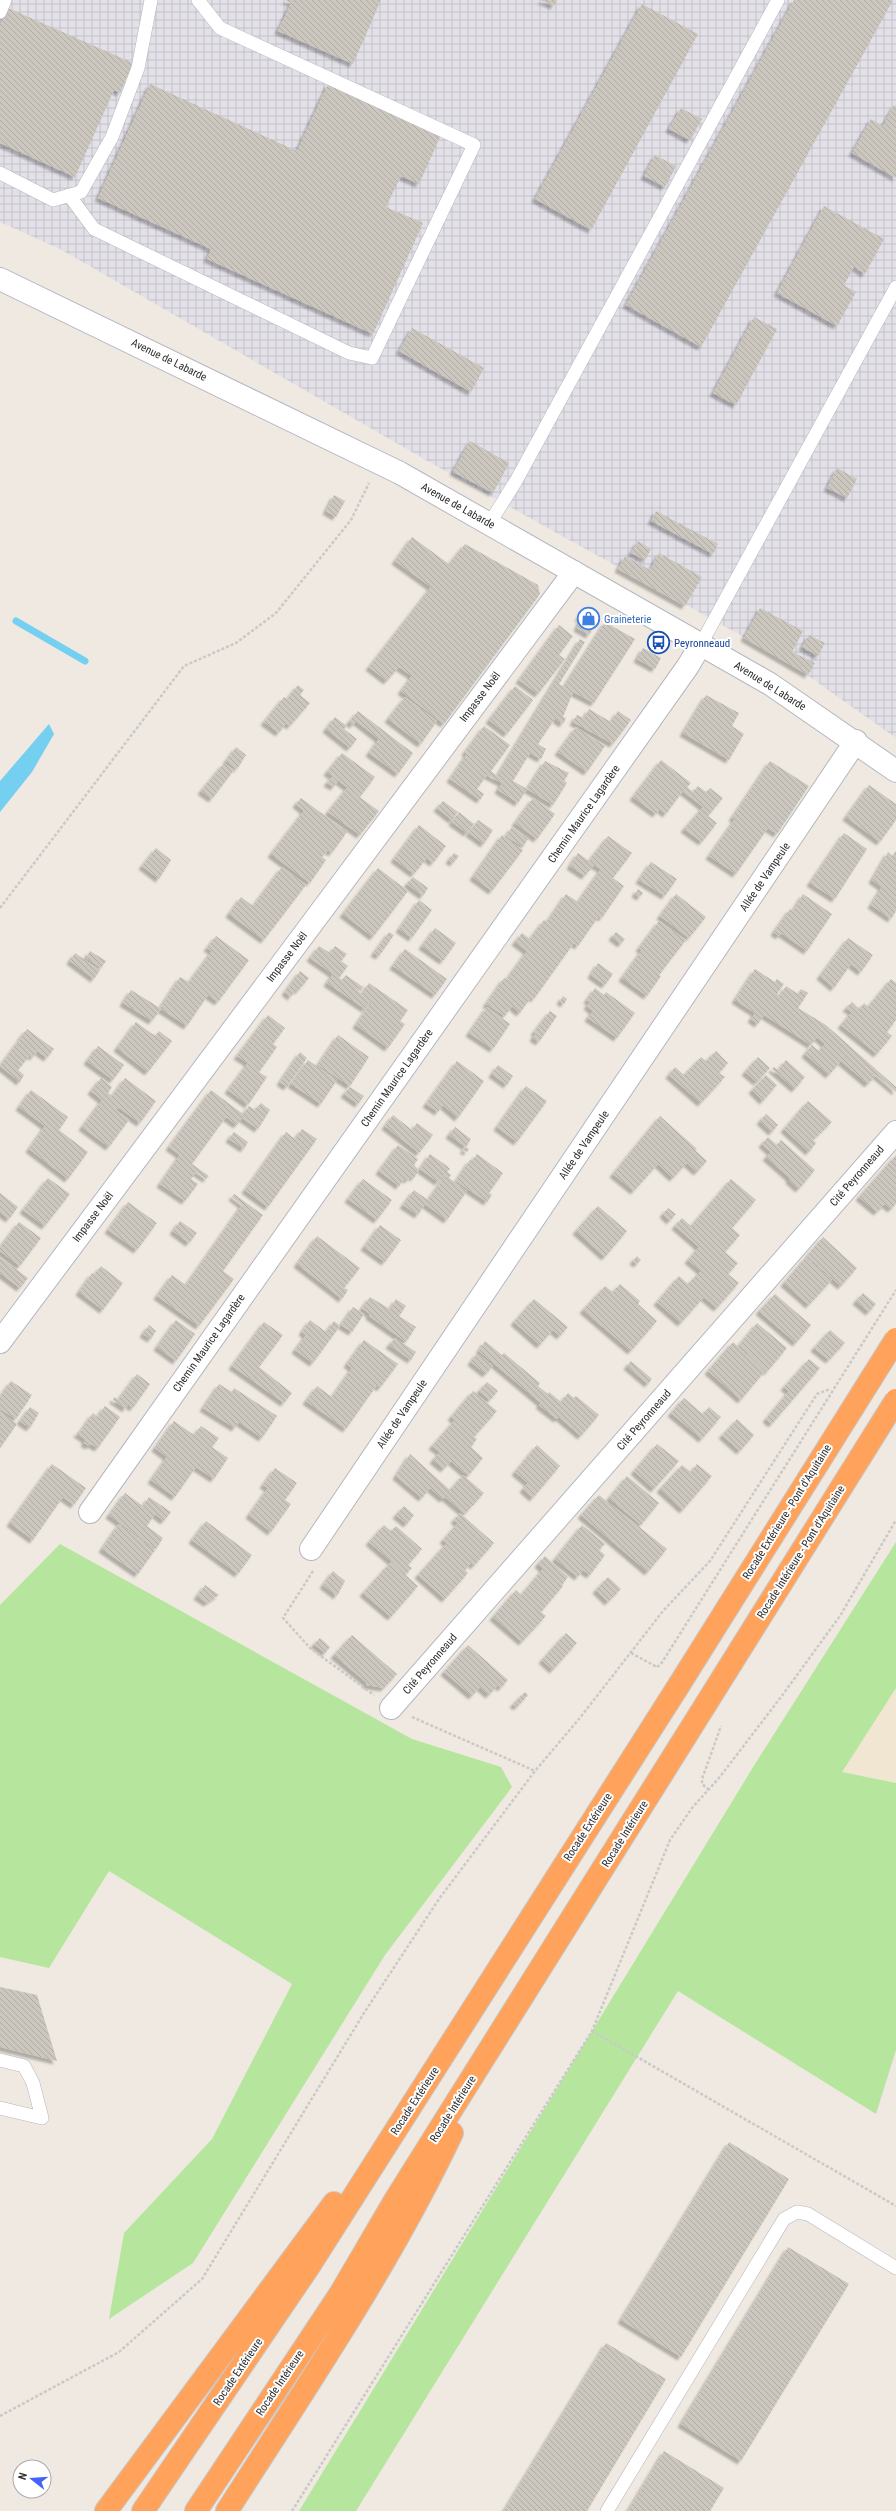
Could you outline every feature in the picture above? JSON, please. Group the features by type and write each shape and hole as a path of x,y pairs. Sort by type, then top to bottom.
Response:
{"highway":[{"name":"Rocade Extérieure - Pont d'Aquitaine","path":"679,1685 896,1339"},
{"name":"Rocade Intérieure - Pont d'Aquitaine","path":"706,1704 896,1400"},
{"name":"Rocade Extérieure","path":"143,2511 308,2268 679,1685"},
{"name":"Rocade Intérieure","path":"196,2511 340,2294 395,2200 493,2047 706,1704"},
{"path":"106,2511 456,2036"},
{"path":"227,2511 356,2309 422,2196 493,2047"}],"street":[{"name":"Avenue de Labarde","path":"0,278 378,463 489,524 770,684 856,741 896,771"},
{"name":"Impasse Noël","path":"0,1342 574,572"},
{"name":"Chemin Maurice Lagardère","path":"90,1512 679,679 701,644"},
{"name":"Allée de Vampeule","path":"311,1549 856,741"},
{"name":"Cité Peyronneaud","path":"391,1708 896,1132"}],"lane":[{"path":"0,12 5,0"},
{"path":"0,173 53,200 81,192 112,137 138,68 150,0"},
{"path":"69,195 94,229 349,353 372,358 474,145 220,28 198,0"},
{"path":"489,524 516,481 778,0"},
{"path":"701,644 896,287"},
{"path":"0,2060 24,2066 33,2083 42,2118 0,2108"},
{"path":"607,2511 784,2220 797,2212 808,2214 896,2268"}],"path":[{"path":"0,908 184,666 236,643 276,613 351,520 378,463"},
{"path":"631,1653 657,1667 662,1664 896,1290"},
{"path":"0,2416 119,2352 202,2279 364,2013 439,1899 535,1770 631,1653 663,1611 710,1561 817,1394 830,1389"},
{"path":"292,2511 592,2031 670,1840 782,1697 840,1616 896,1520"},
{"path":"311,1549 314,1570 283,1618 310,1648 391,1708 535,1770"},
{"path":"709,1790 702,1784 702,1779 721,1724"},
{"path":"592,2031 896,2206"}],"shaded area":[{"path":"0,0 896,0 896,738 787,661 431,463 60,249 0,222"},
{"path":"896,1688 896,1783 841,1772"}],"green space":[{"path":"896,1542 896,1688 842,1772 896,1783 896,2050 876,2114 678,1991 356,2511 299,2511 755,1764"},
{"path":"60,1544 412,1739 501,1767 512,1787 385,1955 193,2263 109,2319 124,2233 212,2139 292,1984 109,1871 49,1968 0,1957 0,1605"}],"water":[{"path":"49,724 54,734 32,772 0,812 0,781"}],"building":[{"path":"285,0 381,0 353,64 278,31 291,3"},
{"path":"540,0 557,0 554,6"},
{"path":"794,0 893,0 701,347 626,305"},
{"path":"642,4 698,34 591,230 535,199"},
{"path":"8,8 133,63 120,93 114,90 75,177 0,143 0,25"},
{"path":"150,84 297,151 328,84 441,135 419,184 401,176 386,207 423,223 373,334 207,259 211,249 98,198"},
{"path":"894,105 896,106 896,178 852,153 871,119 883,126"},
{"path":"681,108 702,119 690,140 669,129"},
{"path":"655,155 676,166 665,187 644,176"},
{"path":"824,206 884,239 865,274 854,267 844,285 856,292 837,326 777,293"},
{"path":"754,317 777,329 736,405 713,393"},
{"path":"412,328 484,368 471,392 399,351"},
{"path":"470,441 509,463 493,493 453,472"},
{"path":"837,468 857,479 847,498 827,488"},
{"path":"334,495 345,501 336,517 326,511"},
{"path":"656,511 718,544 713,554 651,521"},
{"path":"412,537 449,564 465,544 538,585 540,594 444,724 401,691 412,676 399,667 387,681 369,667 431,587 395,561"},
{"path":"638,541 651,549 645,560 631,553"},
{"path":"659,553 702,577 685,606 618,569 625,556 650,570"},
{"path":"760,608 803,631 792,652 815,663 808,675 744,638"},
{"path":"582,612 599,619 589,635 577,628 581,619 578,618"},
{"path":"605,622 635,639 594,703 573,692 563,717 566,718 563,724 557,720 556,717 538,744 546,749 541,759 530,753 513,781 527,789 518,803 498,790 502,783 487,775 477,789 484,794 480,800 450,779 467,754 465,752 484,726 510,745 491,771 497,776 580,639 585,642 559,684 564,687"},
{"path":"559,625 573,636 559,655 565,659 538,694 519,680"},
{"path":"809,635 825,643 818,656 802,647"},
{"path":"643,648 661,658 655,669 637,659"},
{"path":"298,685 304,690 300,695 310,703 290,726 286,723 279,733 264,722 284,697 287,699"},
{"path":"515,686 533,700 507,734 489,720"},
{"path":"706,695 739,713 732,726 744,734 729,760 683,733"},
{"path":"405,697 437,721 421,744 388,719"},
{"path":"589,709 611,722 618,711 631,720 613,744 573,722 577,715 584,718"},
{"path":"358,711 413,753 398,774 369,753 379,739 356,721 353,725 349,722"},
{"path":"335,717 347,726 344,729 357,739 350,748 326,729"},
{"path":"576,727 605,746 587,772 558,752"},
{"path":"236,747 246,755 237,769 226,761"},
{"path":"342,753 375,777 360,797 327,772"},
{"path":"661,760 691,783 687,787 693,792 698,786 706,792 710,788 723,798 708,816 717,823 702,842 684,829 703,807 683,791 666,814 660,809 656,814 633,797"},
{"path":"545,761 569,773 564,781 567,783 553,805 527,789"},
{"path":"770,761 809,786 777,834 768,828 736,874 709,856 735,819 732,818"},
{"path":"224,763 234,770 212,799 201,791"},
{"path":"332,777 338,781 334,787 327,783"},
{"path":"869,785 896,804 896,820 880,842 846,817"},
{"path":"347,788 379,811 360,835 328,812"},
{"path":"301,798 347,832 332,853 328,850 322,857 326,860 310,883 271,854 304,811 296,804"},
{"path":"533,798 555,814 537,839 515,823"},
{"path":"443,801 458,812 452,820 437,808"},
{"path":"459,812 474,824 467,833 452,822"},
{"path":"478,820 493,830 484,844 469,833"},
{"path":"419,825 446,846 433,863 427,858 414,874 394,859"},
{"path":"512,827 528,839 523,847 506,836"},
{"path":"844,833 867,849 835,899 810,883"},
{"path":"502,835 523,850 492,891 473,877"},
{"path":"608,836 632,853 613,878 624,886 602,918 599,916 578,946 574,943 534,999 531,997 520,1013 512,1006 505,1016 486,1004 504,978 527,994 507,979 527,951 515,942 522,933 530,939 544,920 547,922 566,894 578,902 601,869 594,865 585,876 570,866 578,853 589,861"},
{"path":"156,848 171,860 159,879 142,866"},
{"path":"896,851 896,911 891,919 871,905 882,887 872,880 888,852 892,856"},
{"path":"454,853 459,856 453,863 449,860"},
{"path":"651,862 677,879 665,896 639,880"},
{"path":"282,867 306,885 264,940 229,914 241,897 253,906"},
{"path":"378,868 408,891 373,937 343,914"},
{"path":"413,877 428,888 423,896 407,884"},
{"path":"638,889 643,893 640,897 635,894"},
{"path":"676,894 706,917 689,938 660,916"},
{"path":"803,894 832,914 807,951 781,933 779,936 774,932 790,909 793,911"},
{"path":"419,900 432,910 412,938 399,929"},
{"path":"659,921 686,940 659,975 661,976 647,996 622,978 642,950 639,948"},
{"path":"435,928 456,943 443,961 422,946"},
{"path":"389,932 394,935 379,956 374,953"},
{"path":"616,932 625,939 621,944 612,937"},
{"path":"216,936 249,960 218,1002 208,995 187,1026 161,1009 152,1021 123,1003 131,990 160,1008 180,977 189,982 212,951 207,948"},
{"path":"848,938 873,955 861,972 851,964 834,988 820,976"},
{"path":"319,946 330,953 335,946 347,954 341,961 348,966 339,978 342,980 346,975 363,987 361,991 357,988 356,990 362,994 369,983 408,1010 400,1021 405,1024 388,1048 356,1025 372,1001 371,1000 365,1009 327,983 333,974 310,958"},
{"path":"405,949 447,979 435,995 393,966"},
{"path":"90,951 106,961 101,968 86,958"},
{"path":"75,953 100,970 94,979 70,961"},
{"path":"598,963 613,974 605,985 591,975"},
{"path":"755,969 775,982 777,979 784,984 777,994 780,996 786,986 798,994 801,989 808,993 798,1008 826,1025 896,1087 896,1092 876,1075 868,1084 841,1061 829,1075 805,1054 812,1045 819,1051 825,1044 817,1037 811,1045 764,1015 758,1024 751,1019 755,1013 735,1000"},
{"path":"300,971 309,978 298,991 296,989 291,997 285,992"},
{"path":"891,979 896,983 896,1020 887,1032 892,1036 877,1054 841,1025 852,1012 846,1008 852,1002 859,1009 864,1003 868,1007"},
{"path":"595,988 604,995 606,992 635,1013 617,1038 588,1018 593,1011 587,1006 590,1002 587,1000"},
{"path":"563,996 567,999 564,1004 560,1001"},
{"path":"487,1007 510,1024 493,1049 469,1033"},
{"path":"550,1011 557,1016 539,1042 533,1038 536,1033 534,1032"},
{"path":"268,1015 285,1028 273,1044 277,1047 259,1072 267,1077 248,1105 228,1090 248,1063 237,1056"},
{"path":"136,1022 155,1036 159,1031 172,1041 148,1072 117,1048"},
{"path":"27,1029 54,1049 47,1058 20,1038"},
{"path":"338,1035 369,1057 350,1086 318,1065"},
{"path":"20,1039 37,1052 33,1057 30,1055 18,1070 24,1075 20,1082 0,1066"},
{"path":"98,1046 124,1065 113,1080 87,1061"},
{"path":"716,1051 728,1063 719,1073 725,1077 701,1103 669,1075 675,1067 684,1075 701,1057 706,1061"},
{"path":"300,1052 307,1058 287,1087 280,1082"},
{"path":"758,1057 770,1068 757,1082 745,1072"},
{"path":"308,1060 337,1080 321,1104 291,1084"},
{"path":"786,1060 805,1077 795,1089 772,1069 774,1067 778,1070"},
{"path":"457,1061 484,1081 458,1118 443,1105 438,1112 426,1104"},
{"path":"498,1065 513,1076 507,1085 492,1074"},
{"path":"766,1075 777,1085 763,1101 752,1090"},
{"path":"101,1078 112,1087 108,1093 112,1096 125,1078 156,1101 140,1123 118,1107 116,1110 129,1120 109,1147 82,1127 102,1100 91,1091"},
{"path":"526,1086 547,1101 517,1142 497,1127"},
{"path":"350,1087 364,1096 358,1104 344,1094"},
{"path":"31,1090 68,1117 59,1130 88,1152 68,1179 29,1149 45,1126 19,1107"},
{"path":"211,1090 243,1114 249,1106 255,1110 261,1103 270,1110 258,1129 242,1118 237,1125 226,1117 192,1164 209,1176 206,1179 196,1172 191,1179 198,1184 185,1201 160,1184 180,1155 169,1147"},
{"path":"808,1101 832,1122 813,1140 816,1143 809,1152 784,1129"},
{"path":"766,1114 778,1125 772,1132 760,1121"},
{"path":"393,1115 412,1130 417,1123 433,1135 419,1153 385,1126"},
{"path":"660,1116 697,1149 695,1150 707,1161 697,1172 687,1163 673,1178 658,1164 634,1191 613,1174"},
{"path":"455,1127 471,1139 466,1147 449,1135"},
{"path":"302,1129 317,1139 268,1207 245,1190 286,1132 295,1139"},
{"path":"234,1132 248,1142 244,1149 229,1139"},
{"path":"768,1137 777,1145 781,1140 815,1170 799,1189 789,1180 790,1178 766,1157 771,1152 762,1144"},
{"path":"398,1145 418,1159 414,1165 419,1170 414,1178 411,1176 408,1180 405,1178 399,1186 379,1171"},
{"path":"466,1147 469,1149 467,1152 463,1150"},
{"path":"430,1154 450,1169 447,1172 451,1175 449,1178 467,1191 447,1220 425,1204 418,1215 403,1205 414,1190 428,1200 445,1176 444,1175 438,1182 420,1169"},
{"path":"477,1154 503,1173 489,1193 492,1195 487,1202 456,1181 470,1160 472,1161"},
{"path":"896,1155 896,1204 891,1209 885,1204 877,1212 859,1197"},
{"path":"48,1178 70,1194 45,1226 23,1210"},
{"path":"363,1179 392,1200 377,1220 348,1199"},
{"path":"731,1179 756,1200 732,1228 740,1235 725,1252 738,1263 728,1274 739,1283 717,1308 704,1297 681,1323 657,1302 679,1276 688,1284 701,1271 688,1260 699,1247 675,1226 682,1218 691,1226"},
{"path":"0,1193 18,1207 9,1219 0,1212"},
{"path":"234,1194 263,1215 223,1271 234,1279 199,1326 157,1296 172,1275 186,1285 242,1205 232,1197"},
{"path":"128,1202 157,1223 137,1250 108,1230"},
{"path":"598,1206 627,1231 605,1257 576,1231"},
{"path":"668,1208 676,1214 670,1221 663,1214"},
{"path":"180,1221 197,1233 189,1243 173,1231"},
{"path":"19,1222 41,1238 20,1266 0,1251 0,1247"},
{"path":"380,1225 401,1240 385,1262 364,1247"},
{"path":"317,1236 360,1268 344,1288 348,1290 342,1299 297,1264"},
{"path":"823,1237 857,1268 841,1286 807,1256"},
{"path":"637,1256 641,1260 637,1264 633,1261"},
{"path":"0,1257 28,1278 20,1288 0,1273"},
{"path":"806,1257 832,1280 809,1305 784,1283"},
{"path":"101,1266 123,1283 103,1310 79,1292 92,1273 94,1275"},
{"path":"620,1284 640,1301 638,1304 657,1321 631,1351 583,1310 605,1286 613,1292"},
{"path":"863,1293 876,1304 869,1312 856,1301"},
{"path":"775,1294 811,1325 796,1343 759,1311"},
{"path":"370,1297 390,1309 396,1299 406,1306 399,1316 416,1327 406,1342 369,1316 370,1314 362,1308"},
{"path":"534,1299 568,1327 560,1336 553,1330 540,1345 514,1322"},
{"path":"353,1307 364,1314 352,1332 341,1325"},
{"path":"176,1320 195,1334 176,1361 157,1347"},
{"path":"310,1320 326,1332 334,1321 340,1326 313,1363 295,1350 306,1335 302,1332"},
{"path":"264,1322 283,1335 259,1367 292,1393 284,1403 232,1366"},
{"path":"757,1323 787,1348 767,1372 739,1345"},
{"path":"149,1325 156,1331 151,1339 143,1334"},
{"path":"830,1330 845,1343 829,1360 814,1348"},
{"path":"395,1338 416,1352 411,1360 389,1345"},
{"path":"364,1340 398,1364 380,1388 377,1385 346,1429 306,1401 317,1386 332,1397 352,1368 347,1364"},
{"path":"485,1341 502,1355 504,1353 540,1383 538,1386 548,1394 549,1392 561,1402 568,1393 574,1398 576,1396 599,1415 581,1436 559,1417 557,1419 539,1405 541,1403 479,1351"},
{"path":"733,1342 765,1371 741,1400 708,1371"},
{"path":"477,1353 493,1366 486,1374 471,1362"},
{"path":"809,1359 820,1368 772,1424 766,1419 789,1391 784,1387"},
{"path":"631,1361 652,1379 648,1384 627,1366"},
{"path":"137,1374 150,1384 133,1408 128,1404 126,1409 113,1400 114,1397 118,1400"},
{"path":"11,1381 32,1395 16,1419 0,1409 0,1397"},
{"path":"487,1382 498,1391 490,1400 479,1391"},
{"path":"219,1384 232,1392 234,1388 277,1416 262,1438 239,1422 235,1428 203,1408"},
{"path":"473,1391 497,1411 474,1437 477,1439 471,1447 483,1458 468,1476 451,1461 444,1469 433,1460 440,1452 432,1446 455,1420 451,1417"},
{"path":"684,1398 703,1414 709,1407 721,1417 702,1439 671,1413"},
{"path":"105,1406 120,1417 98,1448 91,1444 89,1446 84,1443 86,1440 76,1433 80,1432 93,1413 97,1417"},
{"path":"30,1407 39,1413 30,1428 20,1421"},
{"path":"0,1411 17,1424 0,1448"},
{"path":"737,1419 754,1435 740,1451 722,1435"},
{"path":"174,1421 194,1435 201,1426 219,1438 212,1447 228,1458 214,1479 196,1467 175,1497 151,1480 167,1457 155,1448"},
{"path":"657,1444 679,1461 654,1489 634,1471"},
{"path":"537,1445 560,1466 533,1498 523,1489 528,1483 515,1472"},
{"path":"410,1454 450,1490 463,1475 484,1493 465,1514 445,1497 443,1499 430,1488 422,1498 396,1476"},
{"path":"52,1464 86,1488 74,1505 63,1497 33,1540 10,1523"},
{"path":"697,1464 712,1476 683,1510 660,1489 682,1465 691,1472"},
{"path":"275,1468 297,1483 285,1500 291,1504 271,1532 249,1515 268,1488 263,1485"},
{"path":"627,1476 659,1503 641,1525 609,1498"},
{"path":"125,1493 143,1506 149,1497 171,1512 164,1521 155,1514 147,1526 163,1538 156,1549 109,1515"},
{"path":"599,1495 667,1549 648,1572 581,1515"},
{"path":"404,1506 414,1515 407,1524 396,1515"},
{"path":"460,1513 494,1543 474,1566 471,1563 465,1570 468,1573 445,1599 418,1575 447,1543 443,1540 458,1523 454,1520"},
{"path":"206,1521 252,1555 238,1574 192,1540"},
{"path":"119,1524 155,1550 138,1574 102,1549"},
{"path":"384,1525 391,1531 396,1526 422,1549 408,1565 412,1568 406,1574 369,1542"},
{"path":"582,1525 605,1544 599,1550 605,1555 590,1575 583,1570 578,1577 555,1559"},
{"path":"545,1556 568,1577 562,1585 563,1586 541,1612 546,1616 522,1642 493,1617 516,1590 521,1595 543,1569 538,1564"},
{"path":"391,1562 418,1586 391,1617 363,1593"},
{"path":"333,1571 345,1581 337,1596 323,1585"},
{"path":"608,1577 621,1589 608,1602 596,1590"},
{"path":"205,1585 219,1595 207,1603 197,1596"},
{"path":"566,1633 577,1643 553,1670 542,1660"},
{"path":"352,1635 397,1674 384,1688 366,1685 367,1683 334,1655"},
{"path":"320,1638 330,1647 325,1653 314,1644"},
{"path":"468,1645 508,1680 501,1688 498,1685 489,1695 480,1687 472,1696 444,1672"},
{"path":"525,1692 528,1695 517,1707 513,1704"},
{"path":"0,1987 37,1995 57,2061 0,2047"},
{"path":"729,2142 789,2179 681,2357 621,2320"},
{"path":"788,2247 849,2284 741,2461 681,2424"},
{"path":"606,2343 666,2379 587,2511 504,2511"},
{"path":"664,2451 724,2488 710,2511 628,2511"}],"waterway":[{"path":"16,621 85,661"}],"place":[{"name":"Graineterie","path":"589,619"},
{"name":"Peyronneaud","path":"659,643"}]}
